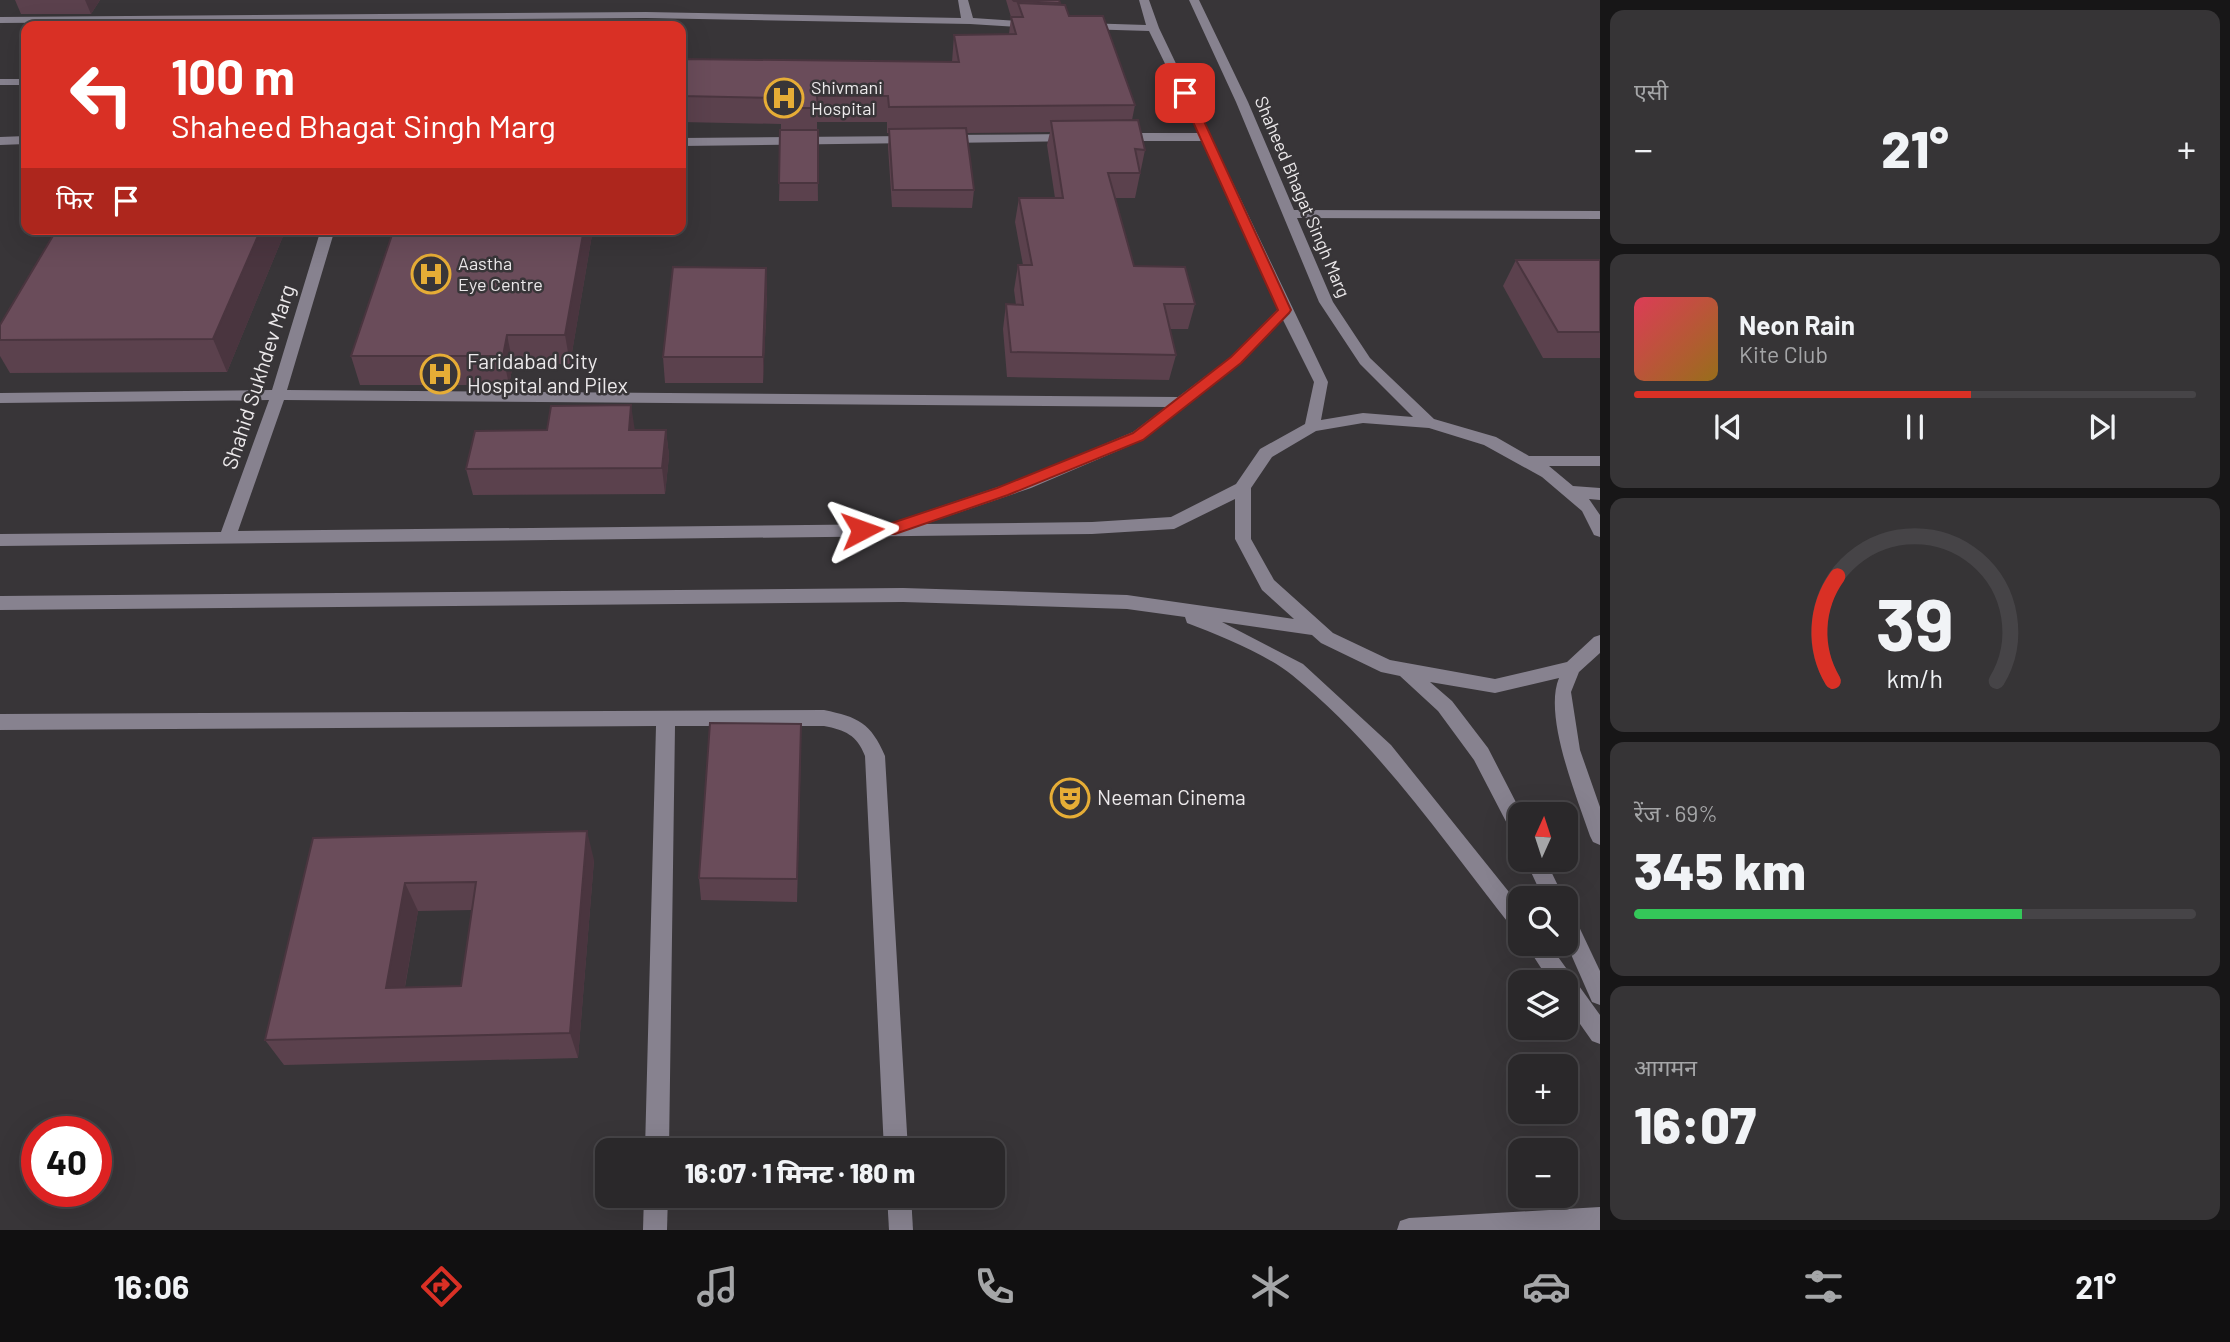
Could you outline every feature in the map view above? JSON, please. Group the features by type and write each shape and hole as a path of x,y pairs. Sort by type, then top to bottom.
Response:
{"street":[{"path":"963,0 966,17 970,21"},
{"path":"1144,0 1153,28 1207,136 1285,310 1321,382 1312,427"},
{"name":"Shaheed Bhagat Singh Marg","path":"1194,0 1242,102 1326,302 1365,361 1429,423"},
{"path":"0,20 673,15 1047,25"},
{"path":"1074,26 1153,28"},
{"path":"0,82 21,82"},
{"path":"1110,138 1207,136"},
{"path":"686,142 1082,138"},
{"path":"0,141 21,140"},
{"path":"1289,214 1600,215"},
{"name":"Shahid Sukhdev Marg","path":"227,538 278,395 326,235"},
{"path":"889,530 1025,484 1138,436 1236,360 1285,310"},
{"path":"0,398 278,395 1182,402"},
{"path":"1572,668 1495,686 1387,667 1327,638 1268,585 1243,539 1244,488 1247,478 1266,453 1312,427 1363,418 1429,423 1490,441 1548,473 1588,507 1600,531"},
{"path":"1526,460 1600,461"},
{"path":"0,540 1092,528 1174,523 1244,488"},
{"path":"1569,491 1600,495"},
{"path":"0,603 903,596 1127,602 1318,629"},
{"path":"1164,607 1231,633 1297,670 1384,751 1508,907"},
{"path":"1600,642 1572,668 1562,692 1570,750 1600,836"},
{"path":"1405,670 1445,706 1481,754 1508,806"},
{"path":"0,722 824,718 852,724 868,736 875,756 895,1138"},
{"path":"657,1138 666,719"},
{"path":"1578,947 1600,995"},
{"path":"1578,1003 1600,1033"},
{"path":"655,1230 656,1208"},
{"path":"900,1208 901,1230"},
{"path":"1409,1230 1600,1219"}],"building":[{"path":"1059,0 1060,3 1014,1"},
{"path":"1018,3 1065,5 1069,16 1103,16 1135,105 889,107 888,96 817,96 818,108 781,108 781,98 686,96 686,59 959,62 954,35 1016,34 1011,17 1023,17"},
{"path":"57,20 159,20 158,21"},
{"path":"1138,120 1145,150 1135,149 1140,173 1108,173 1134,266 1185,267 1195,304 1164,304 1176,355 1011,352 1006,304 1023,305 1018,265 1032,265 1019,198 1063,198 1051,121"},
{"path":"966,128 974,190 893,190 889,129"},
{"path":"780,130 818,130 818,183 779,183"},
{"path":"53,235 258,235 213,339 0,340 0,325"},
{"path":"392,235 583,235 565,335 507,335 503,356 351,356"},
{"path":"1516,260 1600,260 1600,332 1558,332"},
{"path":"673,267 766,268 763,357 663,357"},
{"path":"631,405 629,430 666,430 662,468 466,469 475,431 547,430 551,406"},
{"path":"710,723 801,724 797,879 699,878"},
{"path":"587,831 570,1033 265,1040 313,838","holes":["476,882 461,986 386,988 405,883"]}],"place":[{"name":"Shivmani Hospital","path":"784,98"},
{"name":"Aastha Eye Centre","path":"431,274"},
{"name":"Faridabad City Hospital and Pilex","path":"440,374"},
{"name":"Neeman Cinema","path":"1070,798"}],"route":[{"path":"862,530 889,530 1002,492 1138,436 1236,360 1285,310 1185,93"}]}
